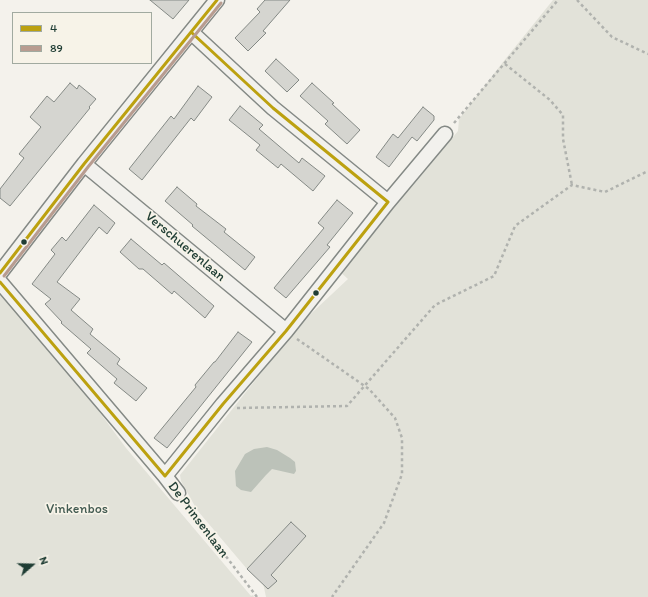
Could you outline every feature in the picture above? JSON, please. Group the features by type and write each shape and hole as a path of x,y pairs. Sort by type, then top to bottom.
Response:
{"street":[{"path":"0,273 84,164 217,0"},
{"path":"191,32 273,108 388,202"},
{"path":"165,476 220,408 286,331 388,202 445,134"},
{"name":"Verschuerenlaan","path":"84,164 286,331"},
{"name":"De Prinsenlaan","path":"0,282 178,493"}],"path":[{"path":"445,134 558,0"},
{"path":"577,0 612,37 648,54"},
{"path":"505,64 550,100 563,115 563,139 572,185"},
{"path":"220,408 347,406 435,305 494,276 515,226 572,185 605,192 648,171"},
{"path":"286,331 369,389 395,418 402,438 402,474 384,523 332,597"},
{"name":"De Prinsenlaan","path":"178,493 257,597"}],"green space":[{"path":"553,0 648,0 648,597 266,597 263,583 247,569 197,510 181,481 180,475 300,324 348,279 338,270 416,182 458,131 459,119"},
{"name":"Vinkenbos","path":"2,280 126,448 251,596 253,595 254,597 0,597 0,283"}],"shaded area":[{"path":"267,447 277,450 295,462 296,471 294,474 272,469 251,492 241,490 236,486 235,471 245,454 254,449"}],"building":[{"path":"150,0 189,0 173,19"},
{"path":"265,0 290,0 263,31 266,33 248,51 235,38 260,12 257,9"},
{"path":"276,59 299,80 287,92 265,71"},
{"path":"70,83 77,89 79,85 96,99 10,206 0,198 0,189 24,158 19,154 41,127 30,117 47,96 54,102"},
{"path":"312,83 360,130 347,144 325,124 328,121 300,96"},
{"path":"198,86 212,97 194,121 191,118 142,180 129,169 171,116 174,119"},
{"path":"240,106 263,125 259,129 299,163 302,158 325,176 313,191 281,164 278,168 256,150 260,145 229,120"},
{"path":"423,107 434,116 434,120 417,141 412,137 389,167 376,157 393,134 398,138"},
{"path":"177,187 197,204 196,206 226,229 224,232 255,257 245,270 192,226 193,225 165,201"},
{"path":"337,200 353,213 327,245 330,247 286,298 274,288 324,228 318,223"},
{"path":"94,205 115,223 107,234 99,227 57,282 80,299 71,310 93,329 90,334 120,359 117,364 147,388 136,401 114,383 117,379 87,353 91,349 61,323 62,322 45,304 51,299 32,284 55,254 51,250 62,237 66,241"},
{"path":"131,239 162,265 164,263 214,306 205,318 174,291 172,294 143,269 139,269 120,252"},
{"path":"238,332 252,342 167,448 154,438 196,387 195,385"},
{"path":"291,522 306,536 271,575 277,581 268,589 247,569"}],"transit line":[{"name":"4","path":"0,273 84,164 217,0"},
{"name":"89","path":"4,276 88,167 221,3"},
{"name":"4","path":"0,282 165,476 223,404 286,331 388,202 273,108 191,32"}]}
